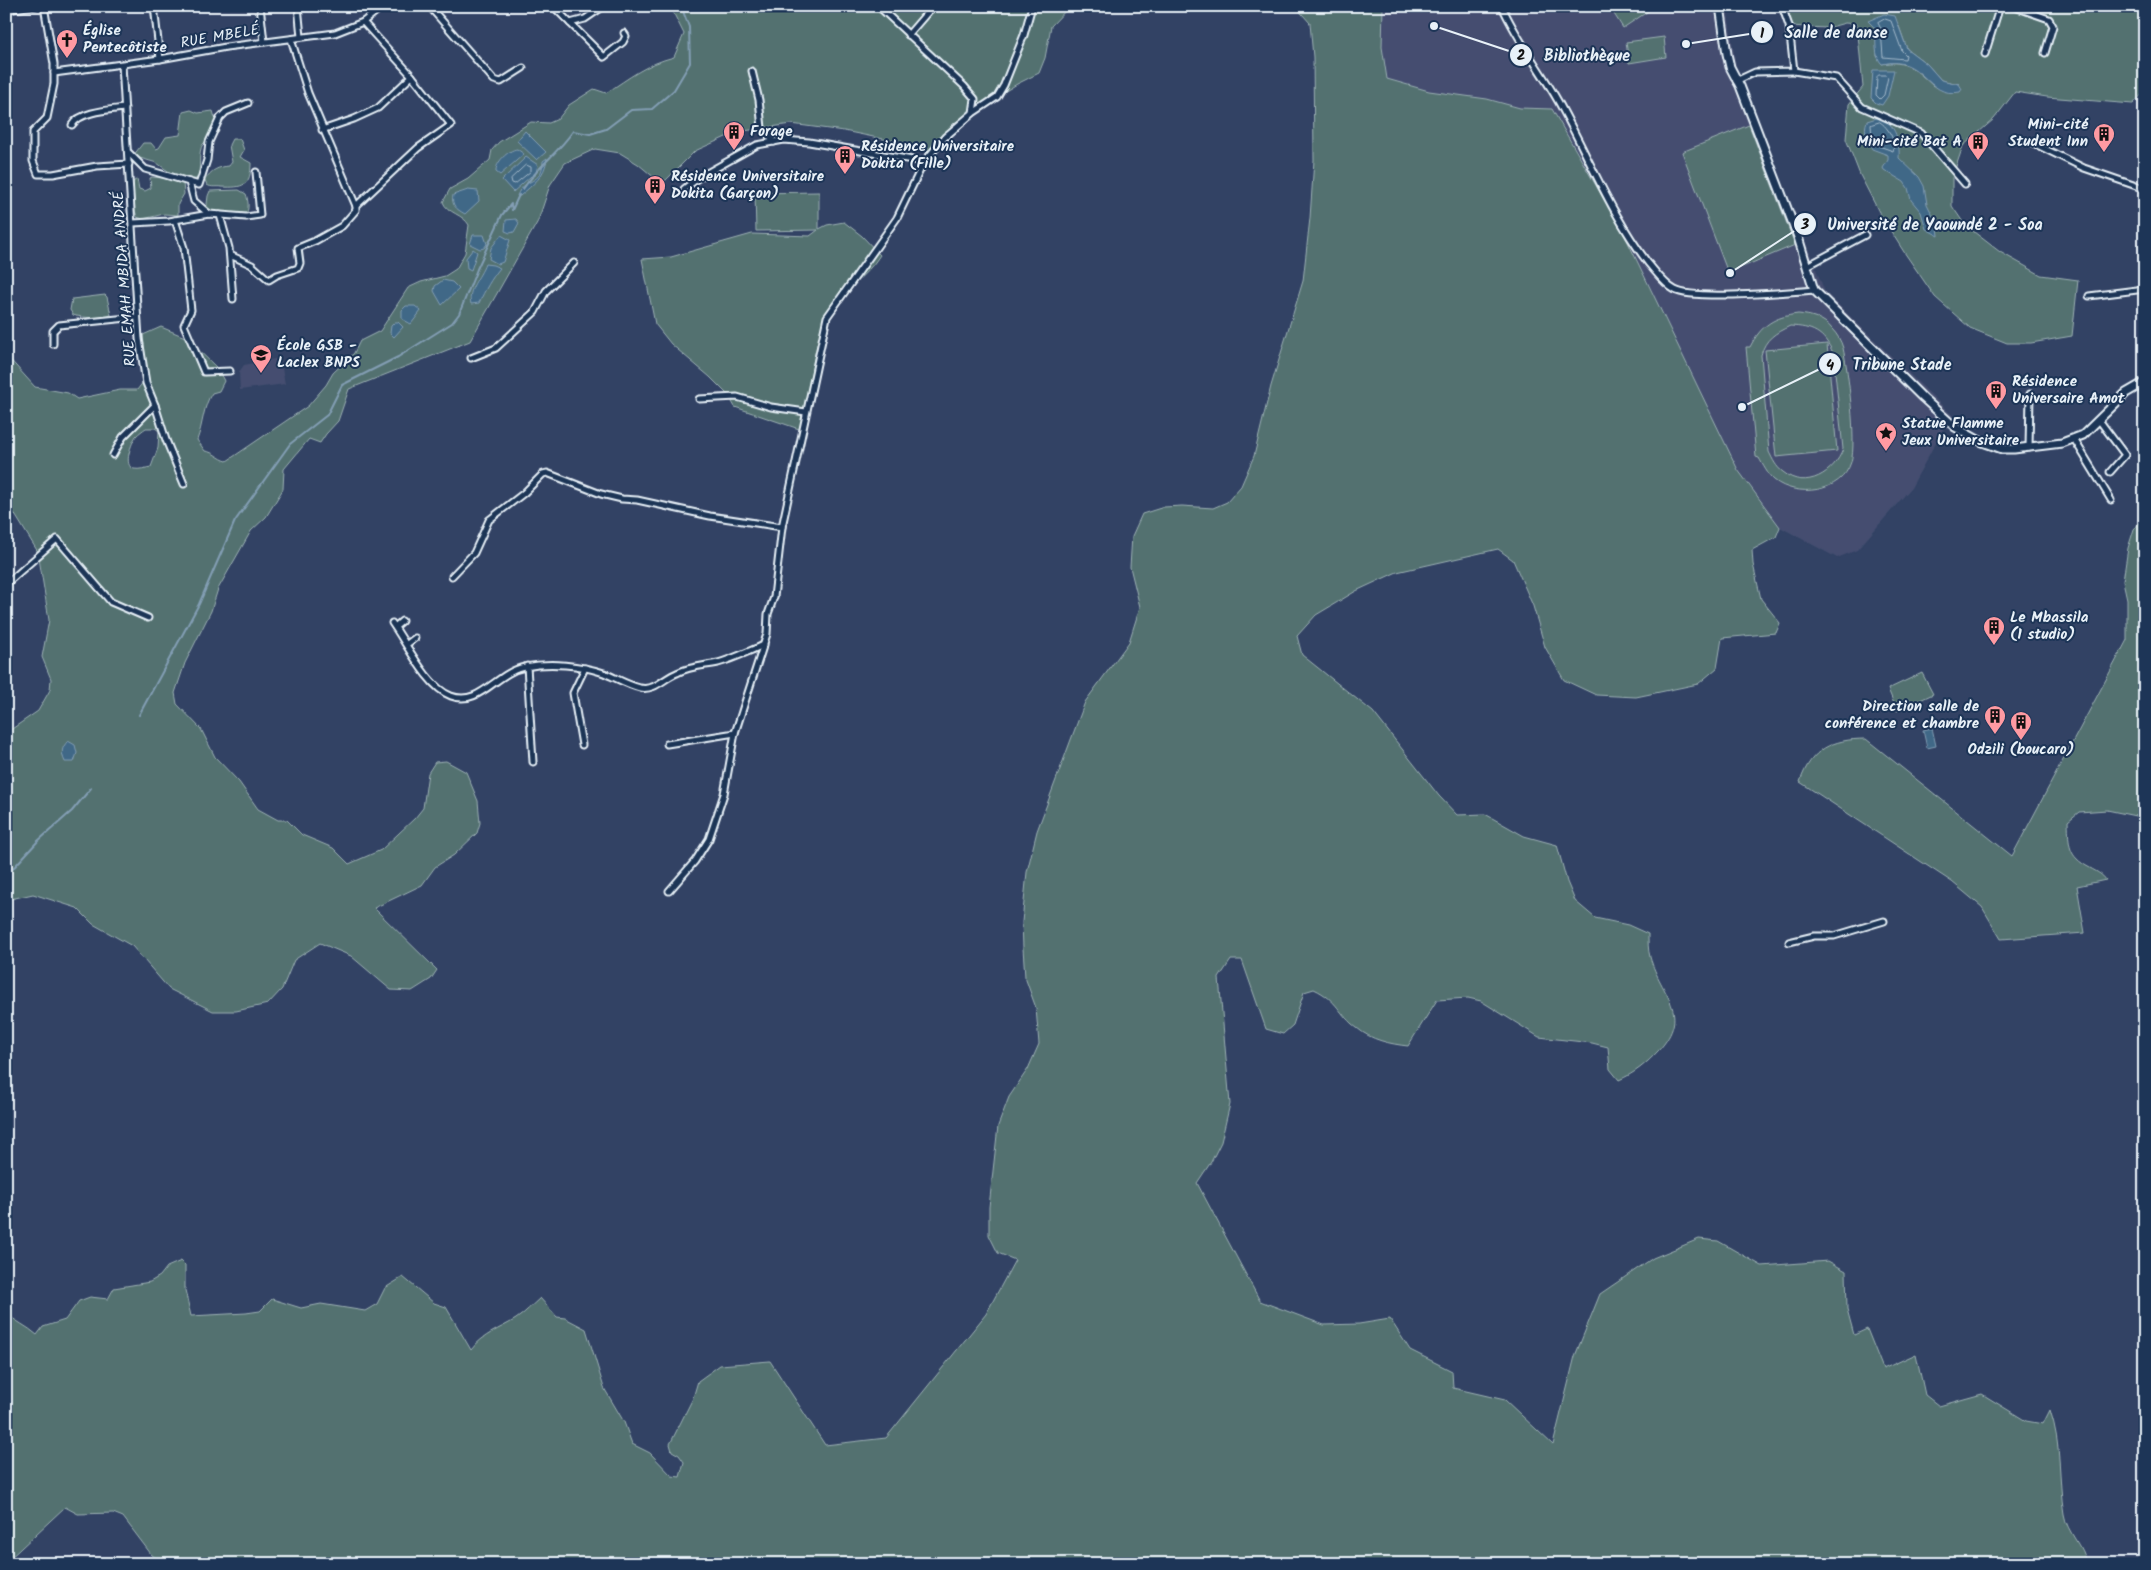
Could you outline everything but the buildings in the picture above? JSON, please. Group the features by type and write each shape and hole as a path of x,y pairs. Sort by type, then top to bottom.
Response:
{"street":[{"path":"6,10 35,6"},
{"path":"44,6 54,73 54,88 47,118 33,132 33,161 38,174 53,174 97,166 129,164"},
{"path":"154,6 160,60"},
{"path":"260,6 264,42"},
{"path":"298,6 301,37"},
{"name":"RUE MBELÉ","path":"54,73 160,60 344,30 363,22 383,6"},
{"path":"429,6 494,80 501,82 523,68"},
{"path":"553,6 604,57 623,42 626,36 624,34"},
{"path":"570,22 585,19 604,6"},
{"path":"878,6 964,86 974,99 973,113"},
{"path":"908,35 934,6"},
{"path":"669,891 695,862 709,839 727,782 735,732 767,634 768,614 774,597 782,527 827,317 898,218 924,162 938,143 973,113 997,97 1004,85 1024,34 1032,6"},
{"path":"1502,6 1559,103 1630,238 1658,274 1674,290 1682,293 1723,294 1814,290"},
{"path":"1720,6 1727,54 1788,210 1814,290 1923,398 1955,427 1992,446 2014,449 2051,445 2074,439 2083,435 2115,402 2141,384 2145,393"},
{"path":"1782,6 1789,26 1794,71"},
{"path":"1985,54 2000,6"},
{"path":"2012,6 2048,19 2053,26 2045,53"},
{"path":"230,255 252,266 269,280 277,275 298,268 300,266 298,248 315,242 342,226 356,210 356,206 418,148 451,125 412,76 363,22"},
{"path":"291,39 322,130 356,206"},
{"name":"RUE EMAH MBIDA ANDRÉ","path":"122,65 133,223 137,317 146,383 184,484"},
{"path":"752,71 759,100 762,128 774,142"},
{"path":"1736,81 1755,72 1794,71 1836,78 1862,107 1921,133 1966,184"},
{"path":"322,130 378,108 412,76"},
{"path":"128,152 145,169 199,185 209,142 223,115 248,104"},
{"path":"72,125 78,117 86,114 125,108"},
{"path":"2029,141 2084,168 2145,189"},
{"path":"684,189 698,178 757,145 774,142 809,142 924,162"},
{"path":"133,223 175,220 209,214 240,217 260,215 256,172"},
{"path":"189,182 194,201 209,214"},
{"path":"220,215 230,255 233,299"},
{"path":"175,220 184,248 191,310 184,325 204,372 230,371"},
{"path":"1807,266 1865,234"},
{"path":"471,358 496,348 535,312 546,291 574,263"},
{"path":"2089,296 2145,289"},
{"path":"53,344 53,331 59,325 137,317"},
{"path":"2029,448 2030,394"},
{"path":"699,399 737,397 771,407 806,412"},
{"path":"113,455 124,437 155,406"},
{"path":"2099,420 2125,455 2110,472"},
{"path":"2074,439 2111,500"},
{"path":"452,576 474,553 489,520 524,493 543,474 547,473 622,500 637,500 710,516 782,527"},
{"path":"6,584 56,539 111,602 148,618"},
{"path":"402,620 394,625 431,680 444,692 460,698 476,696 513,669 527,666 552,665 585,668 640,688 655,687 679,672 718,663 764,645"},
{"path":"407,644 415,638"},
{"path":"527,666 533,762"},
{"path":"582,745 573,693 585,668"},
{"path":"667,744 735,732"},
{"path":"1788,942 1814,936 1834,936 1884,921"}],"shaded area":[{"path":"1383,6 1727,6 1736,66 1825,292 1952,415 1911,488 1857,550 1837,558 1780,527 1738,470 1625,236 1552,109 1520,108 1487,99 1429,91 1387,79 1382,47"},
{"name":"École GSB - Laclex BNPS","path":"280,358 285,384 240,390 239,372 244,365"}],"green space":[{"path":"667,6 717,6 745,10 749,6 1070,6 1051,26 1045,58 1039,73 1017,84 954,123 930,152 918,146 844,131 791,124 737,132 695,151 662,184 638,164 620,153 595,149 565,163 550,185 538,221 470,341 349,389 338,421 320,443 309,439 284,469 283,489 266,517 251,531 218,589 211,611 185,663 175,693 177,704 201,729 215,757 239,782 258,809 278,820 287,820 302,835 333,848 349,864 381,850 415,818 423,808 428,773 435,762 446,761 466,772 478,801 480,823 477,833 454,855 435,867 422,885 374,908 437,970 431,979 412,991 391,990 351,956 320,943 294,960 282,989 268,1004 236,1011 213,1011 169,989 132,946 93,924 77,908 33,894 6,900 6,733 38,711 50,690 51,679 42,657 49,620 38,552 6,500 6,355 35,387 68,393 77,399 120,390 137,390 147,377 143,335 161,327 185,337 218,369 224,381 219,391 212,393 209,398 197,440 205,451 227,461 308,406 326,385 333,373 354,353 360,341 380,331 408,288 421,282 445,276 456,269 465,253 469,225 463,218 445,206 443,202 450,189 468,179 490,160 492,150 499,142 531,122 549,123 558,119 569,105 594,89 606,93 646,68 674,57 684,34 673,12","holes":["146,428 155,428 159,431 158,448 151,467 140,469 130,467 128,459 134,439"]},
{"path":"1295,6 1383,6 1382,47 1387,79 1429,91 1487,99 1520,108 1552,109 1625,236 1738,470 1780,527 1776,537 1752,550 1753,564 1761,599 1780,623 1776,633 1722,638 1717,668 1698,684 1636,697 1596,695 1564,680 1545,647 1533,606 1513,560 1498,549 1397,572 1356,591 1316,615 1297,636 1302,655 1373,712 1439,796 1457,815 1485,814 1524,836 1557,845 1567,882 1575,901 1595,918 1628,925 1648,934 1650,957 1671,1004 1674,1015 1673,1026 1668,1038 1654,1056 1635,1071 1619,1080 1610,1069 1608,1047 1592,1043 1539,1037 1481,1001 1468,998 1437,1000 1408,1046 1381,1041 1368,1036 1351,1023 1328,998 1314,989 1304,992 1293,1025 1283,1034 1266,1029 1242,960 1231,960 1219,978 1230,1104 1221,1142 1197,1183 1260,1301 1324,1325 1359,1324 1390,1319 1410,1350 1452,1371 1453,1388 1505,1400 1553,1445 1575,1356 1600,1294 1653,1258 1699,1239 1718,1241 1762,1266 1828,1261 1846,1271 1847,1309 1854,1335 1867,1329 1883,1369 1916,1354 1925,1395 1939,1406 1982,1394 2026,1421 2043,1424 2050,1410 2058,1449 2064,1514 2068,1527 2082,1551 2086,1564 163,1564 151,1554 123,1517 113,1513 78,1514 65,1507 6,1562 6,1313 37,1335 43,1327 65,1320 79,1301 90,1297 108,1299 114,1288 150,1282 160,1276 167,1267 181,1261 185,1265 185,1290 191,1316 260,1311 272,1299 301,1308 321,1304 365,1311 377,1304 385,1288 403,1277 434,1303 446,1307 471,1350 486,1336 519,1317 540,1298 557,1317 565,1318 586,1329 604,1388 624,1422 632,1444 650,1453 672,1476 680,1477 684,1462 679,1455 672,1451 670,1444 693,1398 698,1381 720,1365 770,1361 825,1445 886,1438 986,1314 1015,1260 998,1253 989,1235 989,1207 998,1126 1009,1097 1028,1069 1039,1044 1036,1008 1025,977 1022,922 1027,872 1037,831 1085,702 1129,642 1140,607 1130,567 1132,536 1142,514 1164,507 1213,508 1227,502 1241,486 1254,456 1271,386 1303,281 1310,218 1314,160 1313,57 1310,23"},
{"path":"1609,6 1656,6 1623,28"},
{"path":"1782,6 2145,6 2145,91 2133,104 2047,97 2015,92 1994,119 1963,146 1952,178 1952,206 1965,225 2000,252 2041,275 2078,280 2072,336 2031,343 2007,343 1970,328 1935,297 1880,214 1860,175 1846,139 1849,104 1863,87 1857,24 1845,23 1827,28 1789,26","holes":["1899,26 1907,49 1927,64 1941,80 1959,84 1933,86 1916,71 1904,65 1898,63 1882,64 1877,56 1876,29"]},
{"path":"1664,37 1666,57 1629,63 1626,42"},
{"path":"191,110 198,113 213,111 219,132 205,142 201,148 197,179 179,179 157,163 133,156 143,143 151,143 156,149 159,148 166,137 180,135 183,112"},
{"path":"1749,125 1795,245 1728,273 1682,152"},
{"path":"232,139 240,139 244,150 240,157 251,163 251,171 247,181 235,187 212,187 207,185 205,180 212,171 229,166 232,162 229,145"},
{"path":"150,178 173,179 183,183 184,194 178,204 178,215 164,214 143,219 137,217 134,207 133,182 137,179 139,189 145,191 151,188"},
{"path":"239,190 246,194 248,208 245,215 206,212 210,191"},
{"path":"819,192 819,229 827,225 844,222 862,236 880,255 868,271 838,300 827,316 818,341 802,430 735,407 728,395 710,377 671,344 655,324 642,259 671,257 752,234 810,236 818,230 756,231 755,193"},
{"path":"105,295 111,315 97,318 81,317 73,315 70,310 72,299"},
{"path":"1798,314 1807,315 1825,322 1839,338 1845,358 1853,439 1851,462 1846,472 1828,486 1806,490 1783,486 1772,478 1759,458 1756,457 1746,347 1750,347 1754,339 1769,323 1782,317","holes":["1790,326 1811,329 1821,335 1833,353 1843,449 1827,471 1819,476 1801,480 1781,470 1769,452 1761,355 1768,341 1775,334"]},
{"path":"1827,344 1837,451 1776,457 1765,350"},
{"path":"2145,517 2145,818 2107,810 2079,812 2068,821 2069,843 2073,854 2082,864 2099,873 2106,880 2077,886 2085,933 2001,939 1982,907 1952,882 1800,782 1810,761 1824,748 1843,741 1866,739 2012,856 2127,640 2127,599 2123,581 2128,548 2134,529"},
{"path":"1922,673 1933,694 1897,711 1888,689"}],"water":[{"path":"1884,14 1895,16 1907,49 1927,64 1941,80 1959,84 1962,89 1960,92 1948,92 1939,89 1907,65 1896,63 1882,64 1879,61 1876,29 1868,21"},
{"path":"1873,70 1894,70 1888,96 1882,105 1876,103 1871,98"},
{"path":"1880,117 1890,124 1896,134 1899,158 1919,177 1924,186 1927,204 1938,226 1939,236 1926,229 1921,212 1911,200 1908,188 1904,182 1884,170 1888,155 1872,149 1870,146 1866,132 1867,121"},
{"path":"525,131 546,152 537,160 517,141"},
{"path":"517,149 524,154 500,175 496,172 496,168 503,158"},
{"path":"526,157 538,165 535,176 531,176 513,192 502,180"},
{"path":"547,158 544,170 538,180 520,196 517,196 524,186 540,175 543,161"},
{"path":"468,190 478,191 479,201 465,214 455,206 453,195"},
{"path":"516,219 519,223 514,232 505,231 506,220"},
{"path":"473,235 484,235 487,244 484,248 480,249 470,244"},
{"path":"501,235 510,240 503,262 498,264 489,259 491,248"},
{"path":"473,249 477,252 471,270 467,268 466,258"},
{"path":"485,264 500,268 488,285 479,303 471,304 472,288"},
{"path":"443,280 452,282 459,289 442,305 434,291 435,286"},
{"path":"406,306 415,306 421,311 411,324 402,319 402,310"},
{"path":"398,322 403,327 394,337 390,333 391,326"},
{"path":"1932,728 1936,746 1927,748 1923,730"},
{"path":"68,741 75,745 77,753 74,762 65,762 63,756 63,748"}],"waterway":[{"path":"523,189 573,131 590,134 606,129 631,110 652,109 674,90 690,63 689,27 681,6"},
{"path":"139,715 199,604 235,521 290,444 327,415 342,385 398,357 452,323 459,314 502,215 511,204 512,210 519,195"},
{"path":"6,876 38,841 72,811 91,788"}],"place":[{"name":"Bibliothèque","path":"1434,26"},
{"name":"Salle de danse","path":"1686,44"},
{"name":"Église Pentecôtiste","path":"67,59"},
{"name":"Forage","path":"734,151"},
{"name":"Mini-cité Student Inn","path":"2104,153"},
{"name":"Mini-cité Bat A","path":"1978,161"},
{"name":"Résidence Universitaire Dokita (Fille)","path":"845,175"},
{"name":"Résidence Universitaire Dokita (Garçon)","path":"655,205"},
{"name":"Université de Yaoundé 2 - Soa","path":"1730,273"},
{"name":"École GSB - Laclex BNPS","path":"261,374"},
{"name":"Tribune Stade","path":"1742,407"},
{"name":"Résidence Universaire Amot","path":"1996,410"},
{"name":"Statue Flamme Jeux Universitaire","path":"1886,452"},
{"name":"Le Mbassila (1 studio)","path":"1994,646"},
{"name":"Direction salle de conférence et chambre","path":"1995,735"},
{"name":"Odzili (boucaro)","path":"2021,741"}]}
